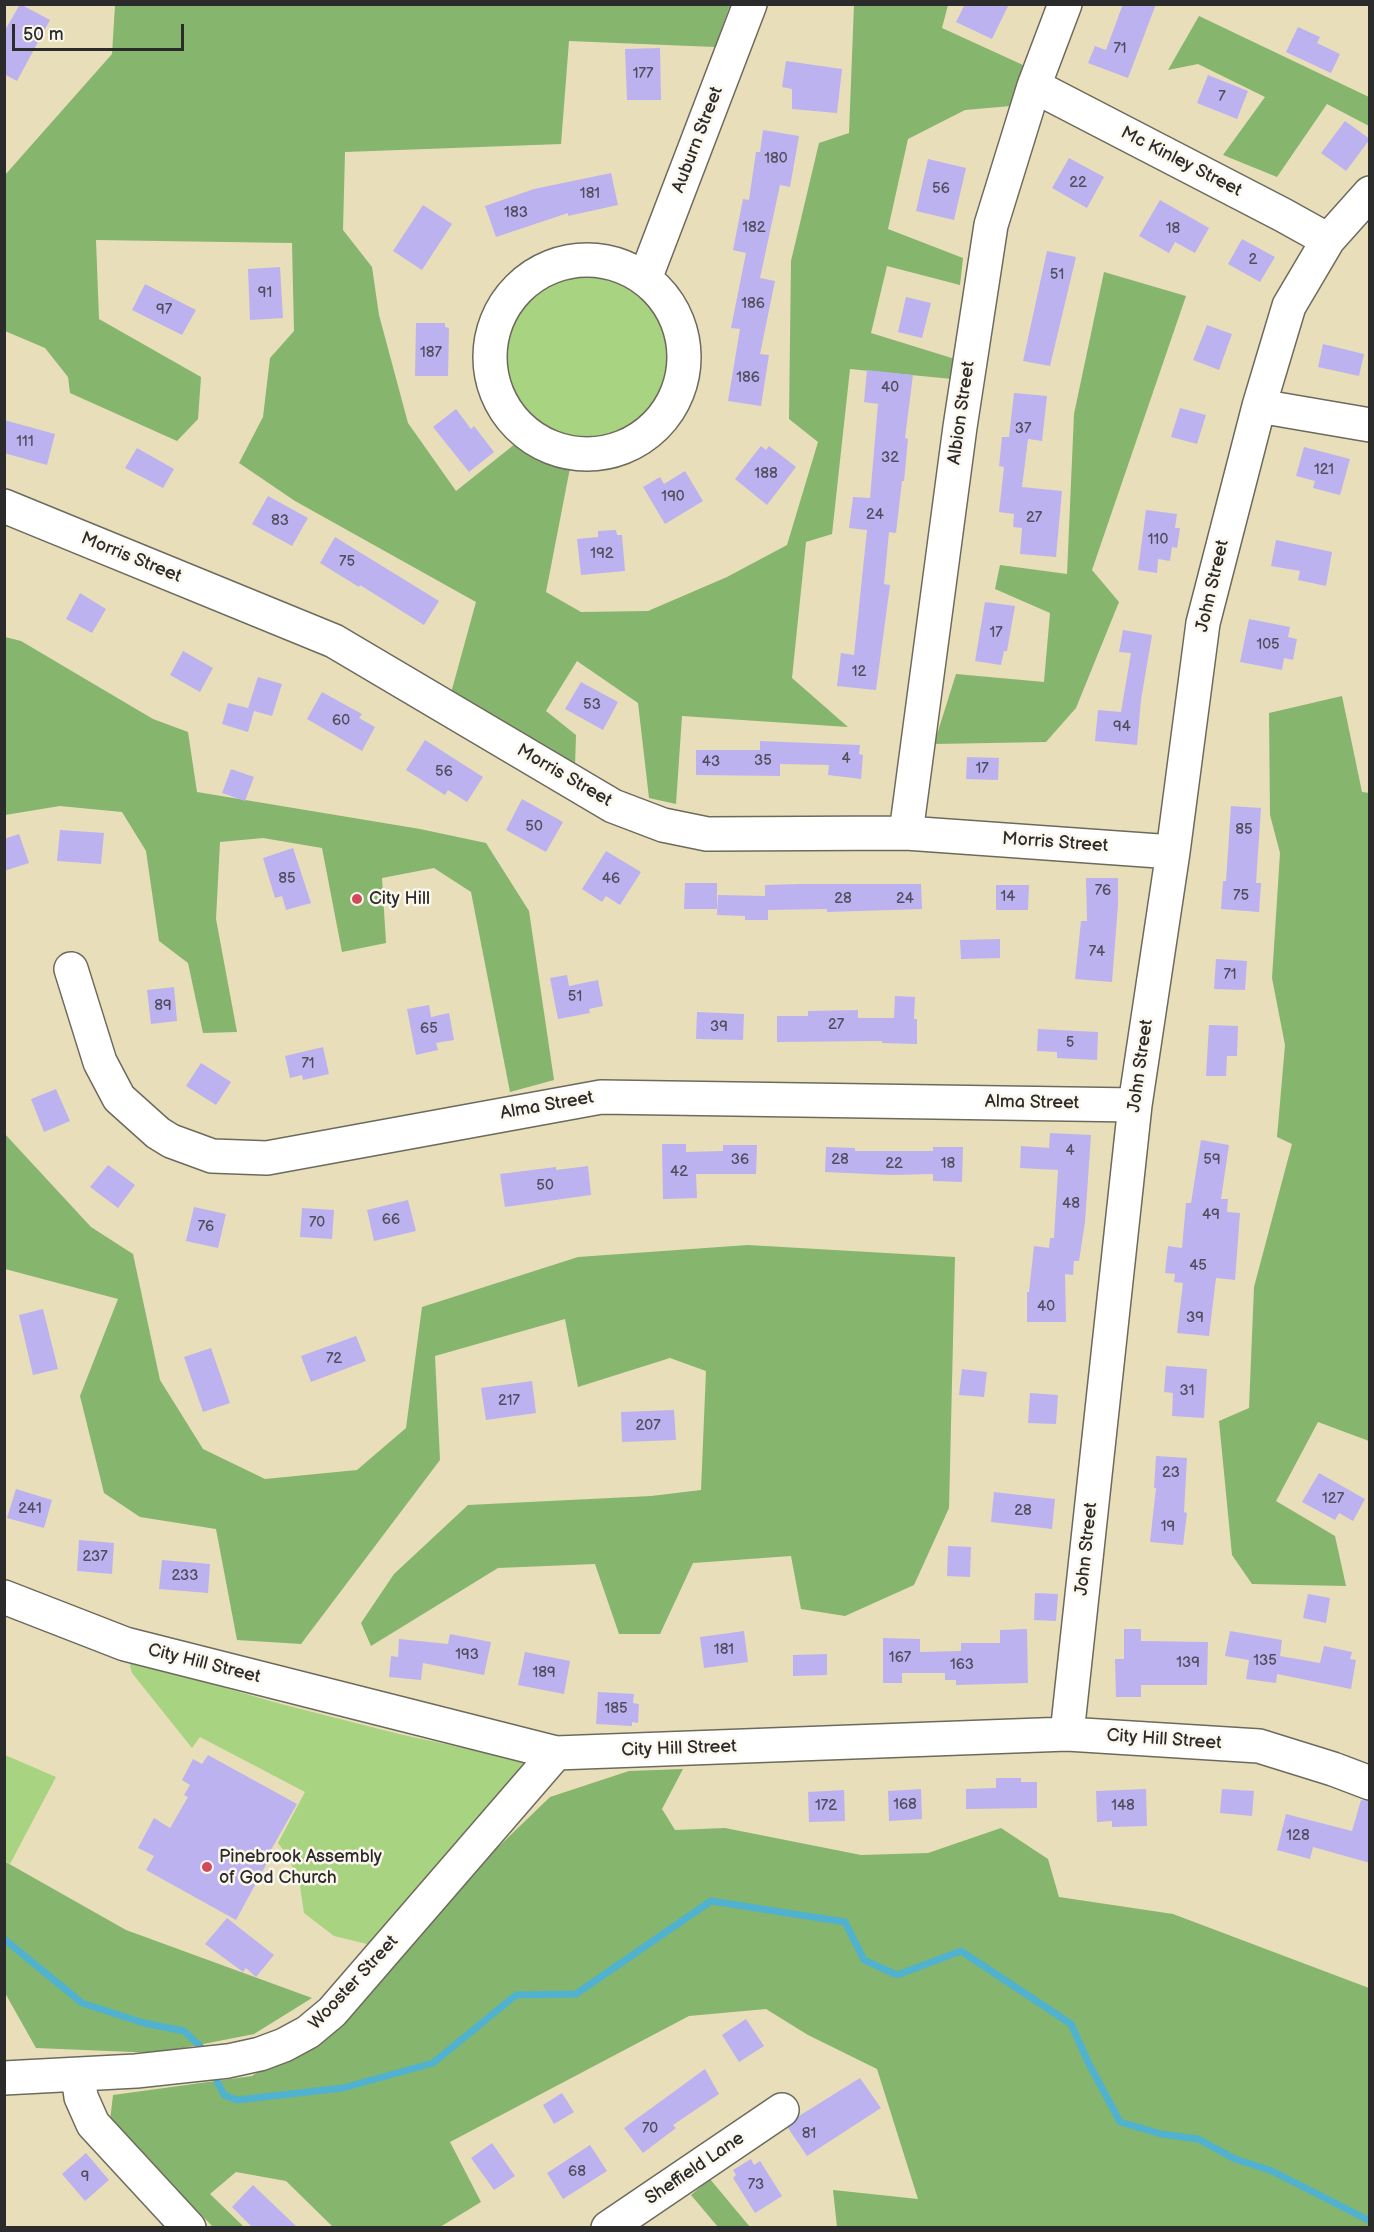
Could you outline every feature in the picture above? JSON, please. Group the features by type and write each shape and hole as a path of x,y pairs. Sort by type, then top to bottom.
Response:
{"street":[{"name":"Auburn Street","path":"646,276 750,4"},
{"name":"Albion Street","path":"906,833 960,427 991,225 1034,87 1065,4"},
{"name":"Mc Kinley Street","path":"1034,87 1328,240"},
{"name":"John Street","path":"1067,1734 1135,1105 1173,852 1203,623 1259,406 1289,306 1328,240 1370,193"},
{"path":"586,259 612,262 646,276 663,295 680,324 685,370 670,411 656,428 628,447 608,453 574,455 565,453 525,434 498,400 492,382 489,348 503,306 539,272 586,259"},
{"path":"1259,406 1370,425"},
{"name":"Morris Street","path":"4,506 334,641 613,806 663,825 707,834 906,833 1173,852"},
{"name":"Alma Street","path":"70,969 100,1062 119,1098 158,1133 171,1141 212,1156 267,1158 601,1097 1135,1105"},
{"name":"City Hill Street","path":"4,1597 125,1644 556,1753 1067,1734 1258,1746 1370,1783"},
{"name":"Wooster Street","path":"4,2078 228,2061 260,2054 284,2045 308,2032 332,2012 556,1753"},
{"path":"78,2074 81,2097 93,2124 189,2228"},
{"name":"Sheffield Lane","path":"608,2228 782,2109"}],"green space":[{"path":"115,5 730,5 715,47 569,41 561,144 345,152 343,230 372,267 379,315 408,423 456,491 515,444 570,468 546,592 581,612 648,611 727,577 787,545 818,442 789,419 791,261 819,143 849,133 854,5 948,5 942,28 1023,65 1011,106 965,110 908,139 888,229 963,258 960,285 887,266 871,333 955,359 952,379 850,369 832,534 806,542 792,678 848,727 682,716 676,804 649,798 638,703 577,661 546,711 576,735 575,766 451,693 476,602 295,501 239,463 263,417 270,358 294,331 292,243 96,240 99,319 201,377 198,419 177,441 70,393 68,377 45,348 5,331 5,175 112,54"},
{"path":"1199,16 1369,97 1369,126 1327,104 1277,177 1223,155 1265,97 1198,64 1168,70"},
{"path":"585,272 617,279 631,286 643,297 654,309 661,323 668,355 661,387 654,401 643,413 631,424 617,431 585,438 553,431 539,424 527,413 516,401 509,387 502,355 509,323 516,309 527,297 539,286 553,279"},
{"path":"1104,272 1186,296 1092,570 1119,602 1076,708 1046,742 934,744 956,674 1044,682 1050,613 995,589 1000,565 1067,574 1074,414"},
{"path":"5,637 21,641 153,719 188,732 197,792 420,829 486,843 529,911 554,1080 510,1092 471,892 434,868 382,878 386,943 342,952 322,848 263,838 220,842 216,919 237,1032 203,1033 188,963 159,941 146,851 122,812 60,806 5,815"},
{"path":"1342,696 1362,792 1370,793 1369,1441 1318,1422 1276,1501 1335,1536 1346,1586 1252,1584 1232,1555 1219,1421 1249,1408 1254,1287 1292,1144 1277,1137 1285,1045 1272,978 1280,853 1270,815 1269,713"},
{"path":"4,1133 91,1227 133,1254 160,1380 203,1449 265,1479 357,1470 406,1428 422,1307 578,1257 748,1245 955,1257 949,1508 914,1585 845,1616 801,1609 791,1556 693,1563 660,1634 619,1634 595,1564 498,1568 371,1646 361,1623 394,1574 468,1505 651,1496 701,1490 706,1371 670,1358 578,1387 565,1319 435,1356 440,1460 301,1644 237,1640 216,1529 140,1517 104,1493 80,1396 118,1299 5,1269"},
{"path":"131,1661 281,1704 399,1734 528,1762 371,1945 334,1936 304,1913 300,1886 288,1856 278,1843 305,1792 200,1737 192,1748 132,1673"},
{"path":"5,1755 56,1777 10,1864 5,1861"},
{"path":"683,1769 662,1809 675,1830 725,1828 861,1855 928,1853 1001,1828 1048,1859 1059,1897 1173,1914 1369,1988 1369,2227 837,2227 833,2190 918,2199 877,2069 808,2035 766,2009 689,2016 450,2142 481,2202 440,2227 333,2227 286,2181 236,2172 210,2194 244,2227 213,2227 110,2121 113,2095 252,2076 361,2000 494,1851 550,1797 629,1771"},
{"path":"4,1861 126,1930 312,1998 254,2034 158,2053 36,2048 5,1993"},
{"path":"710,2179 750,2227 718,2227 691,2195"}],"building":[{"path":"20,4 50,20 17,81 4,74 4,32"},
{"path":"965,4 1009,4 992,39 956,22"},
{"path":"1123,4 1156,4 1128,78 1088,63 1095,46 1106,50"},
{"path":"1298,27 1320,37 1317,43 1340,54 1331,73 1286,52"},
{"path":"660,48 661,100 627,100 625,49"},
{"path":"786,61 842,69 837,113 792,109 792,89 782,87"},
{"path":"1208,75 1248,91 1237,119 1197,103"},
{"path":"1345,121 1370,139 1346,171 1321,153"},
{"path":"763,130 799,136 790,187 780,185 760,278 775,281 760,354 769,355 761,406 728,401 740,329 731,328 746,253 733,250 743,199 749,200 756,152 760,152"},
{"path":"1069,158 1104,177 1087,208 1052,188"},
{"path":"928,159 966,168 954,220 916,211"},
{"path":"611,173 618,205 568,216 568,213 496,237 485,206 534,189"},
{"path":"1160,200 1209,228 1195,253 1175,242 1169,253 1139,236"},
{"path":"423,205 452,224 422,270 393,251"},
{"path":"1242,239 1275,257 1260,282 1228,264"},
{"path":"1047,251 1076,257 1050,366 1023,361"},
{"path":"280,267 283,318 250,320 248,269"},
{"path":"145,284 196,310 182,335 132,310"},
{"path":"906,297 931,303 922,338 898,332"},
{"path":"416,323 445,323 445,327 449,328 448,376 415,376"},
{"path":"1207,325 1232,334 1219,370 1193,360"},
{"path":"1323,344 1364,354 1359,376 1318,367"},
{"path":"867,370 913,375 905,438 908,439 904,481 902,481 896,533 889,532 884,584 890,585 876,690 837,686 841,653 854,655 867,530 849,528 853,497 870,498 878,404 864,402"},
{"path":"1014,393 1047,396 1042,441 1028,439 1022,487 1062,491 1056,557 1020,554 1022,528 1013,527 1014,514 999,512 1004,467 999,466 1002,437 1009,437"},
{"path":"1180,408 1206,415 1197,444 1171,437"},
{"path":"456,409 471,429 474,426 494,452 469,472 433,427"},
{"path":"4,420 55,434 47,465 4,453"},
{"path":"761,446 766,450 769,446 796,467 767,505 735,479"},
{"path":"1304,447 1350,459 1340,495 1313,488 1315,481 1296,476"},
{"path":"137,448 174,469 163,488 125,468"},
{"path":"685,471 703,501 665,524 643,487 660,477 664,484"},
{"path":"268,496 308,518 292,546 252,524"},
{"path":"1146,510 1177,514 1175,528 1180,528 1177,548 1172,547 1170,561 1158,559 1157,573 1138,570"},
{"path":"616,530 617,535 622,535 625,571 581,575 577,539 598,537 598,531"},
{"path":"335,537 439,601 424,625 320,563"},
{"path":"1276,540 1332,552 1326,586 1298,580 1300,571 1271,566"},
{"path":"80,593 106,609 92,633 66,619"},
{"path":"985,602 1015,606 1007,651 1004,651 1001,665 975,661"},
{"path":"1249,619 1290,627 1288,637 1297,639 1293,660 1284,658 1282,670 1240,662"},
{"path":"1123,630 1152,635 1141,700 1137,745 1095,741 1098,710 1121,712 1131,653 1119,652"},
{"path":"183,651 213,668 200,692 170,675"},
{"path":"258,677 282,684 272,716 254,711 248,732 222,724 228,703 248,708"},
{"path":"581,682 618,702 603,730 565,709"},
{"path":"322,692 362,714 359,718 375,727 362,751 307,719"},
{"path":"425,740 483,777 467,802 448,790 445,795 406,770"},
{"path":"760,741 860,745 859,754 863,755 861,779 828,775 829,765 780,764 780,776 696,775 696,750 760,750"},
{"path":"967,757 999,758 998,780 966,779"},
{"path":"231,769 254,777 245,801 222,793"},
{"path":"522,799 563,822 546,852 506,830"},
{"path":"1231,806 1261,808 1256,883 1261,883 1259,912 1221,909 1223,881 1226,881"},
{"path":"60,830 104,833 101,864 57,861"},
{"path":"19,834 29,863 4,871 4,839"},
{"path":"293,848 311,903 286,910 282,896 275,898 263,858"},
{"path":"606,851 641,872 620,905 606,896 602,902 582,889"},
{"path":"1086,878 1118,878 1112,982 1075,979 1081,921 1087,921"},
{"path":"685,883 717,883 717,909 684,909"},
{"path":"921,884 922,909 827,912 827,909 768,910 768,920 745,920 745,916 717,915 718,895 765,896 765,885"},
{"path":"996,885 1029,885 1028,910 996,910"},
{"path":"1000,939 1000,958 961,959 960,940"},
{"path":"1216,959 1247,961 1245,990 1214,989"},
{"path":"567,975 569,986 598,980 603,1006 589,1009 590,1013 558,1019 550,978"},
{"path":"174,987 177,1021 151,1024 147,990"},
{"path":"895,996 915,997 914,1019 917,1019 917,1044 882,1043 882,1041 777,1042 777,1016 808,1016 808,1011 858,1010 858,1018 894,1018"},
{"path":"429,1005 431,1017 449,1013 454,1040 436,1043 438,1050 416,1055 407,1009"},
{"path":"697,1012 744,1014 743,1040 696,1039"},
{"path":"1209,1025 1238,1026 1237,1056 1227,1056 1226,1076 1206,1076"},
{"path":"1038,1029 1098,1032 1097,1060 1057,1058 1057,1052 1037,1051"},
{"path":"323,1047 329,1074 303,1080 302,1075 290,1078 285,1056"},
{"path":"201,1063 231,1082 216,1105 186,1086"},
{"path":"56,1089 70,1121 44,1132 31,1099"},
{"path":"1050,1133 1091,1135 1085,1222 1079,1261 1074,1261 1073,1275 1065,1274 1066,1322 1027,1322 1027,1292 1029,1292 1034,1246 1049,1248 1050,1238 1054,1238 1058,1170 1020,1168 1021,1146 1049,1148"},
{"path":"1201,1140 1229,1145 1221,1199 1228,1199 1227,1212 1240,1213 1235,1280 1216,1278 1209,1336 1177,1333 1183,1283 1174,1282 1175,1274 1165,1273 1168,1246 1182,1248 1186,1203 1191,1203"},
{"path":"662,1144 686,1144 686,1152 723,1151 723,1145 757,1145 756,1174 696,1174 697,1198 663,1199"},
{"path":"826,1147 855,1148 855,1151 933,1151 933,1147 963,1147 962,1182 933,1181 933,1174 825,1172"},
{"path":"108,1165 135,1185 118,1208 90,1187"},
{"path":"588,1166 591,1195 505,1207 500,1174 556,1167 556,1170"},
{"path":"408,1200 416,1231 374,1241 367,1210"},
{"path":"194,1207 226,1214 218,1248 186,1241"},
{"path":"302,1208 334,1210 332,1239 300,1237"},
{"path":"43,1309 58,1369 33,1375 19,1315"},
{"path":"356,1336 366,1361 311,1382 301,1356"},
{"path":"211,1348 230,1403 203,1412 184,1357"},
{"path":"1166,1366 1207,1369 1204,1418 1172,1416 1173,1393 1164,1392"},
{"path":"962,1369 987,1372 984,1397 959,1395"},
{"path":"532,1381 536,1413 486,1420 481,1388"},
{"path":"1030,1393 1058,1395 1056,1424 1028,1423"},
{"path":"674,1410 676,1440 622,1442 621,1412"},
{"path":"1156,1456 1187,1458 1184,1512 1187,1513 1183,1545 1150,1542 1156,1488 1154,1488"},
{"path":"1319,1473 1365,1499 1353,1521 1339,1513 1335,1520 1302,1502"},
{"path":"16,1489 52,1500 44,1528 7,1518"},
{"path":"994,1492 1055,1499 1052,1529 991,1522"},
{"path":"79,1540 114,1543 112,1574 77,1571"},
{"path":"948,1546 971,1547 970,1577 947,1576"},
{"path":"162,1560 210,1564 208,1593 159,1589"},
{"path":"1035,1593 1058,1594 1056,1621 1034,1620"},
{"path":"1308,1594 1330,1598 1326,1623 1303,1618"},
{"path":"1027,1629 1028,1683 956,1685 956,1680 945,1680 945,1673 902,1673 902,1683 883,1683 883,1638 920,1639 920,1652 961,1651 961,1643 1000,1643 1000,1630"},
{"path":"1124,1629 1141,1629 1141,1641 1208,1642 1207,1685 1141,1685 1141,1697 1116,1697 1115,1659 1124,1659"},
{"path":"744,1631 748,1662 704,1668 700,1637"},
{"path":"1230,1631 1282,1640 1280,1656 1320,1663 1324,1646 1352,1652 1350,1659 1356,1660 1351,1689 1277,1674 1276,1683 1246,1679 1249,1660 1225,1656"},
{"path":"450,1634 491,1642 484,1675 423,1663 421,1680 389,1677 391,1656 398,1657 399,1639 448,1644"},
{"path":"525,1652 570,1661 564,1694 518,1685"},
{"path":"827,1654 827,1675 793,1676 793,1655"},
{"path":"598,1692 634,1694 633,1703 639,1704 638,1723 632,1722 632,1726 596,1724"},
{"name":"Pinebrook Assembly of God Church","path":"208,1755 297,1804 264,1862 267,1863 236,1920 146,1870 154,1856 138,1848 154,1818 170,1828 188,1797 184,1795 190,1785 182,1780 193,1759 202,1764"},
{"path":"996,1778 1021,1778 1021,1782 1037,1782 1037,1808 966,1809 966,1789 996,1788"},
{"path":"921,1789 922,1819 889,1821 888,1791"},
{"path":"1146,1789 1147,1826 1112,1827 1112,1821 1097,1822 1096,1791"},
{"path":"1222,1789 1254,1791 1252,1816 1220,1813"},
{"path":"844,1790 845,1821 809,1822 808,1792"},
{"path":"1361,1800 1370,1801 1370,1863 1313,1847 1310,1859 1277,1850 1286,1814 1352,1831"},
{"path":"227,1918 274,1955 256,1977 246,1968 243,1972 205,1944"},
{"path":"746,2019 764,2046 739,2062 722,2035"},
{"path":"705,2069 719,2094 673,2125 676,2128 643,2153 624,2128"},
{"path":"860,2078 881,2108 807,2156 788,2128 799,2116"},
{"path":"562,2093 574,2112 554,2124 543,2105"},
{"path":"492,2143 515,2176 494,2190 471,2158"},
{"path":"590,2145 607,2171 563,2199 547,2173"},
{"path":"86,2153 109,2180 85,2201 62,2174"},
{"path":"751,2159 754,2165 760,2161 782,2196 755,2213 733,2178 736,2175 733,2170"},
{"path":"253,2185 298,2228 253,2228 232,2207"}],"waterway":[{"path":"217,2081 224,2095 237,2100 343,2088 433,2063 516,1995 576,1994 711,1901 845,1922 864,1960 897,1975 961,1951 1071,2024 1120,2122 1161,2134 1198,2139 1235,2159 1272,2171 1370,2221"},
{"path":"4,1939 82,2003 144,2023 184,2031 200,2046"}],"place":[{"name":"City Hill","path":"357,899"},
{"name":"Pinebrook Assembly of God Church","path":"207,1867"}]}
